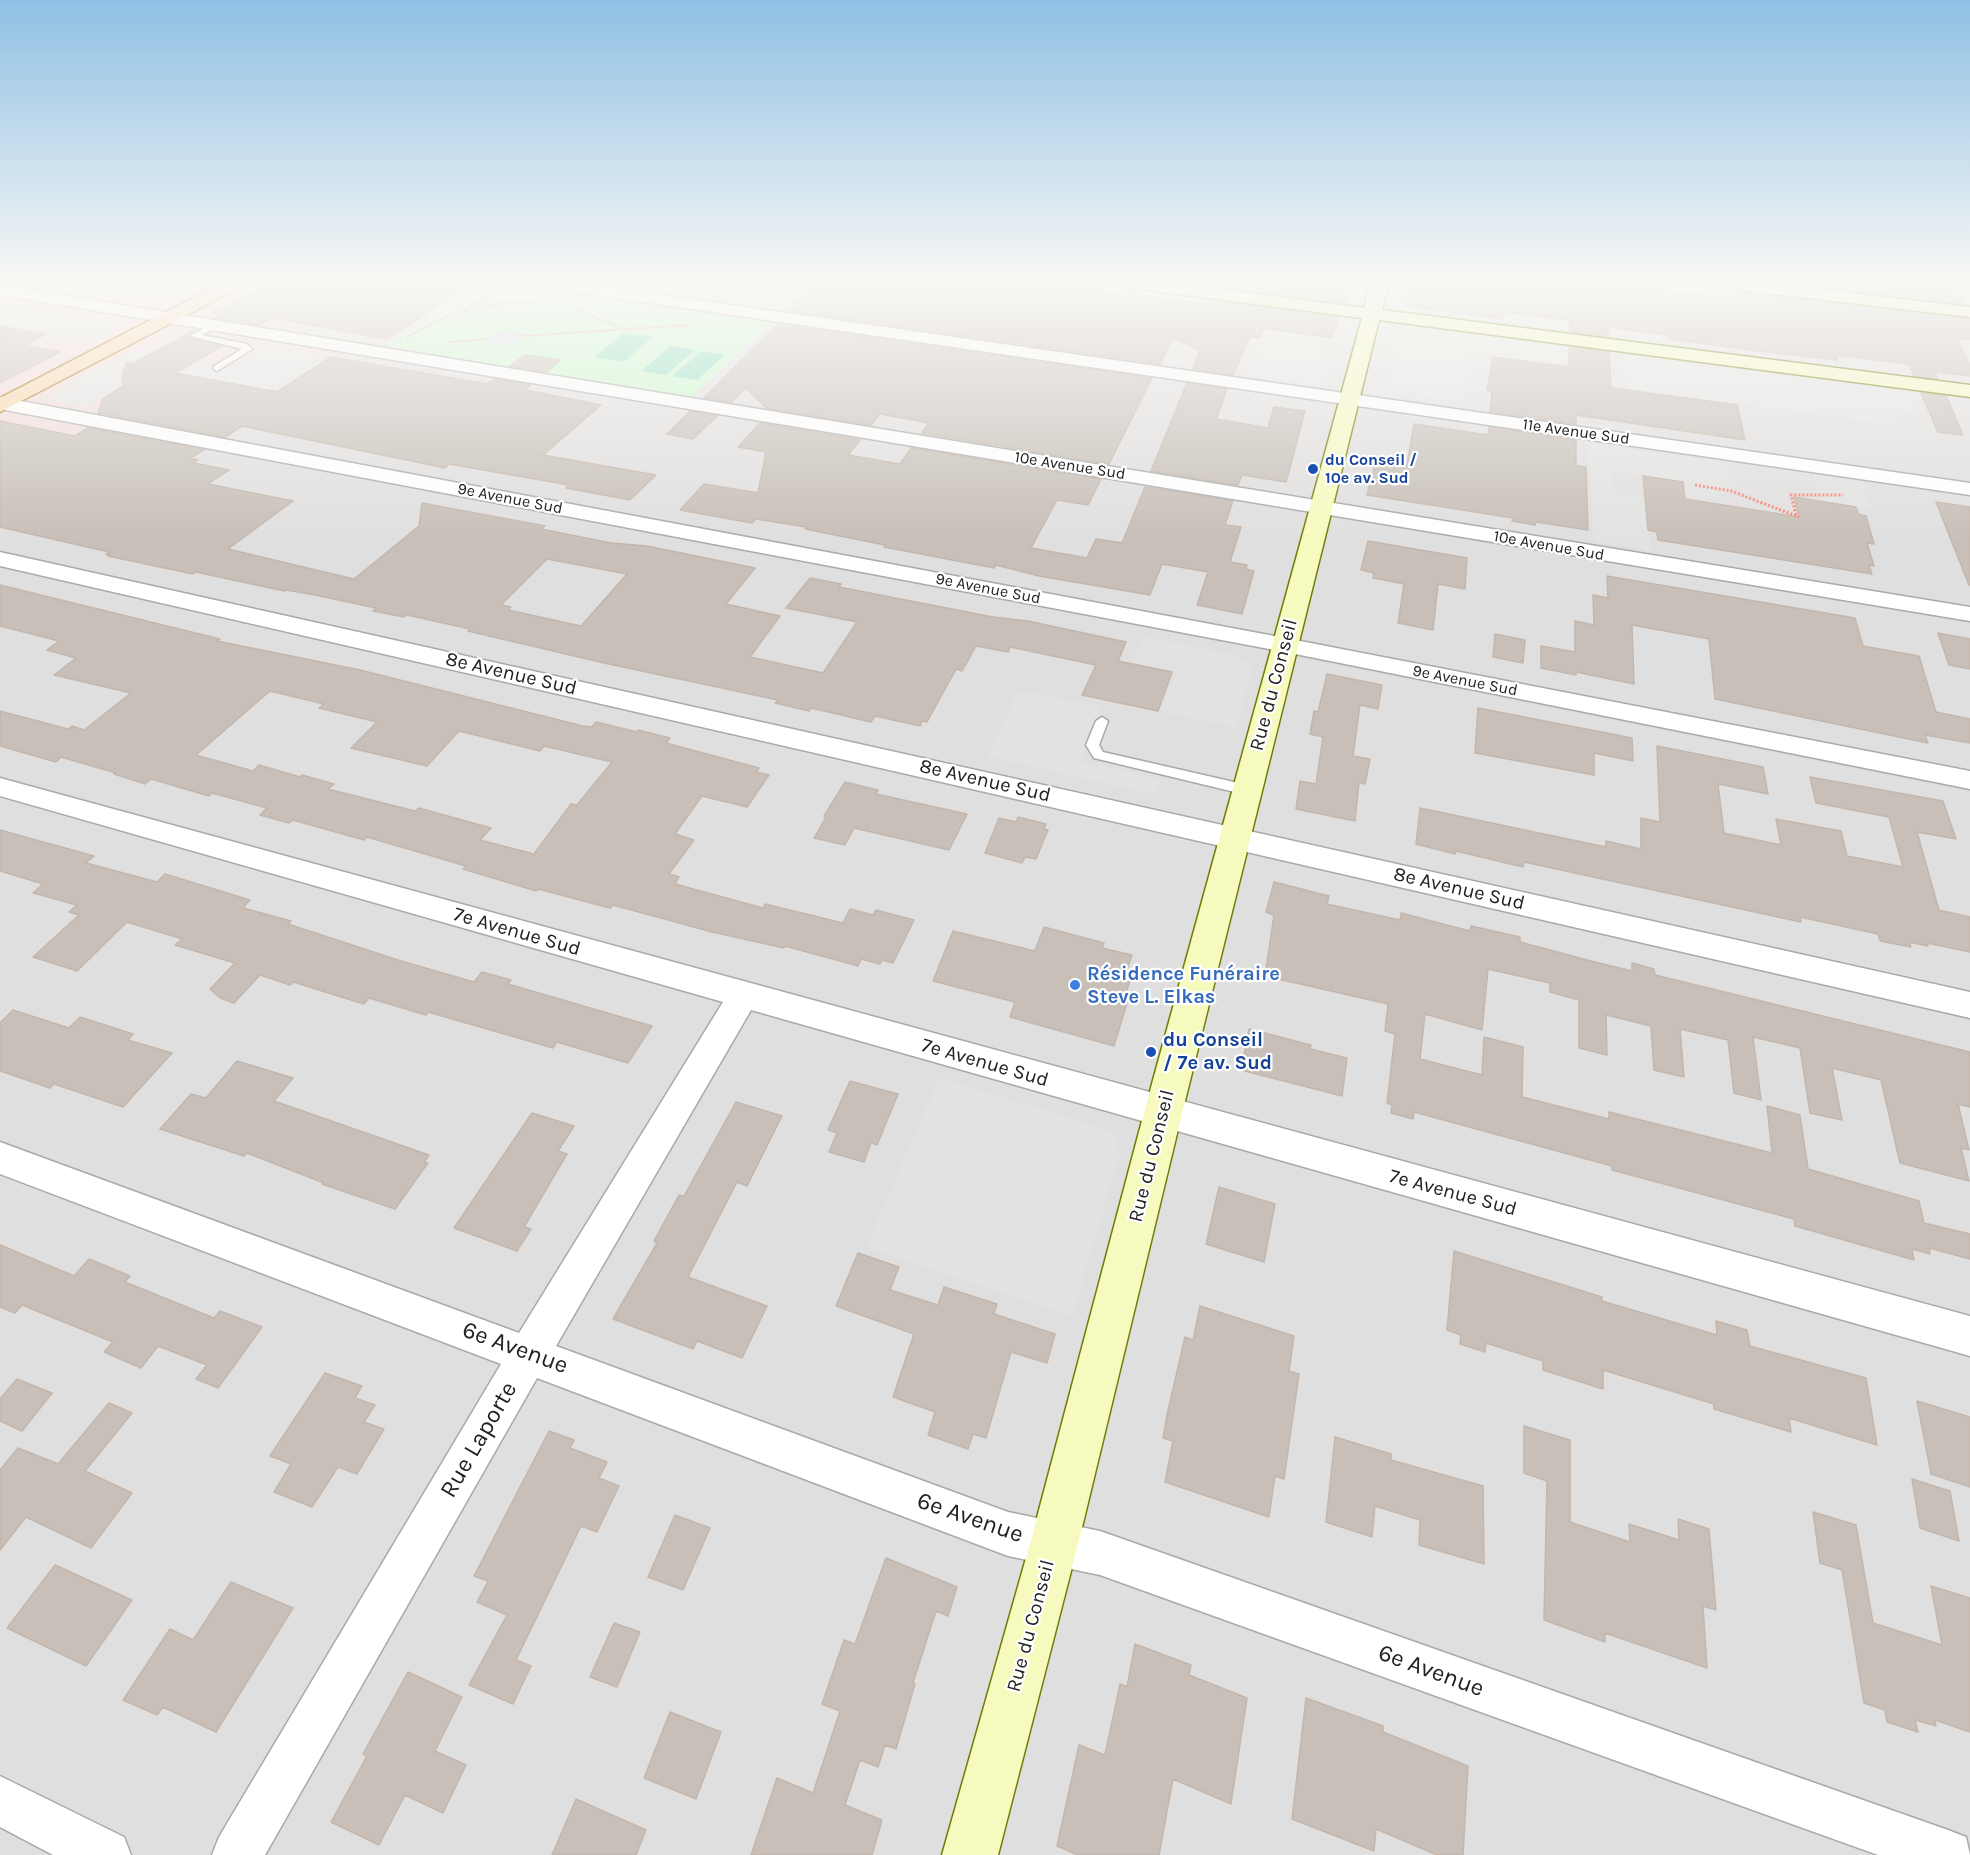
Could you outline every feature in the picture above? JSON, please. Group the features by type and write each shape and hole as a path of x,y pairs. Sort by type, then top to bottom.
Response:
{"main road":[{"path":"2,404 71,369"}],"street":[{"name":"10e Avenue Sud","path":"477,369 1970,614"},
{"name":"11e Avenue Sud","path":"1139,369 1970,489"},
{"name":"Rue du Conseil","path":"970,1855 1054,1544 1163,1113 1357,369"},
{"path":"1795,369 1970,391"},
{"name":"9e Avenue Sud","path":"2,404 1285,645 1970,780"},
{"name":"8e Avenue Sud","path":"0,559 1970,1005"},
{"name":"7e Avenue Sud","path":"0,787 743,996 1970,1336"},
{"name":"Rue Laporte","path":"237,1855 529,1354 743,996"},
{"name":"6e Avenue","path":"0,1158 1008,1534 1112,1557 1948,1855"},
{"path":"0,1801 106,1855"}],"lane":[{"path":"1102,721 1092,745 1099,755 1247,790"}],"path":[{"path":"1695,485 1731,491 1797,516 1791,495 1843,495"}],"shaded area":[{"path":"0,369 303,369 268,390 176,373 0,474"},
{"path":"101,369 130,369 115,377 125,379 109,391 112,392 85,407 47,400 51,395"},
{"path":"156,369 303,369 268,390"},
{"path":"274,369 1970,369 1970,1855 0,1855 0,474 176,373 268,390"},
{"path":"1253,369 1330,369 1325,386 1250,375"},
{"path":"1395,369 1467,369 1462,401 1390,391"},
{"path":"1627,369 1725,369 1917,393 1918,395 1914,395 1917,407 1891,424 1629,389"},
{"path":"1589,443 1726,463 1731,491 1702,501 1685,499 1683,482 1612,471 1613,492 1645,497 1651,551 1593,541"},
{"path":"1814,475 1863,483 1872,509 1821,501"},
{"path":"1144,636 1237,655 1249,663 1251,676 1236,728 1161,712 1176,671 1133,662"},
{"path":"1019,690 1103,707 1081,761 1160,779 1155,795 987,756"},
{"path":"939,1078 1101,1127 1116,1136 1120,1155 1072,1317 866,1247"}],"green space":[{"path":"522,369 722,369 691,397"},
{"path":"644,369 673,369 666,375 641,371"},
{"path":"681,369 710,369 697,380 672,376"}],"building":[{"path":"0,369 28,369 0,383"},
{"path":"125,369 183,369 175,373 277,392 313,369 398,369 487,384 494,379 531,385 525,390 601,405 543,455 656,475 630,500 566,488 569,485 449,464 445,468 242,426 225,437 98,413 103,399 124,385 122,381"},
{"path":"526,369 551,369 547,372"},
{"path":"733,369 1087,369 1152,378 1109,464 922,433 929,423 880,414 871,425 766,408 746,388 731,402 704,398"},
{"path":"1193,369 1236,369 1233,375"},
{"path":"1491,369 1610,369 1611,388 1737,405 1745,440 1576,415 1576,424 1490,412 1492,391 1487,390"},
{"path":"1911,369 1970,369 1970,376 1935,372 1938,379 1914,376"},
{"path":"1187,383 1227,389 1216,419 1268,428 1274,407 1305,411 1286,482 1242,475 1238,485 1151,471"},
{"path":"1921,393 1946,396 1963,435 1938,432"},
{"path":"690,411 717,416 693,439 667,434"},
{"path":"0,421 75,436 88,428 204,450 190,458 198,460 194,463 229,470 208,484 293,501 228,549 354,579 419,526 422,503 545,526 541,529 611,543 647,546 755,568 726,604 780,616 750,657 823,673 857,622 786,608 810,578 841,584 839,587 993,617 1028,621 1126,642 1118,661 1172,672 1158,711 1082,695 1096,665 1010,647 1008,652 976,646 962,671 956,669 927,722 922,721 920,726 875,716 871,722 811,708 809,711 775,703 778,700 604,663 468,631 470,629 407,615 404,617 373,611 376,608 108,556 110,555 106,554 109,552 0,527","holes":["547,559 627,574 581,626 508,610 511,607 501,605"]},
{"path":"760,423 860,440 848,455 900,464 911,448 1101,479 1088,505 1057,500 1031,548 1087,558 1096,539 1122,543 1145,487 1233,501 1225,525 1241,527 1230,562 1247,565 1246,569 1254,571 1242,614 1197,605 1208,572 1162,564 1150,595 1039,576 996,565 994,568 884,547 885,545 805,529 806,527 756,519 752,523 680,510 704,484 758,493 766,452 738,447"},
{"path":"1414,424 1488,435 1489,427 1576,440 1576,466 1586,467 1588,530 1536,522 1535,525 1512,521 1513,518 1367,495 1376,460 1407,465"},
{"path":"1643,476 1683,482 1685,499 1799,517 1794,497 1856,507 1858,514 1866,516 1874,544 1867,543 1874,566 1869,565 1872,574 1658,540 1657,532 1648,530"},
{"path":"1936,502 1970,507 1970,585 1969,585"},
{"path":"1368,541 1467,558 1465,589 1438,584 1433,630 1398,623 1404,584 1373,578 1374,573 1361,570"},
{"path":"1607,576 1855,618 1863,646 1919,656 1936,712 1970,719 1970,743 1925,735 1928,743 1715,699 1709,639 1632,625 1634,684 1576,672 1576,675 1541,668 1541,646 1575,652 1575,621 1594,625 1593,595 1608,598"},
{"path":"0,585 220,639 217,641 360,670 583,726 592,727 596,722 670,738 666,743 759,768 756,772 769,775 747,807 702,796 675,834 694,840 669,874 679,877 675,884 763,908 765,904 843,923 850,909 873,915 876,910 914,920 893,963 882,960 880,964 861,959 858,966 785,946 784,948 712,932 613,905 610,908 538,889 536,891 463,869 466,866 367,837 364,840 293,820 289,823 260,815 267,808 212,793 209,796 151,779 145,784 61,757 56,762 0,746 0,711 68,729 72,726 84,730 131,693 54,675 76,658 47,650 59,641 0,626","holes":["270,691 324,704 319,708 377,722 351,748 427,766 459,731 540,751 544,746 612,762 577,805 571,804 534,854 480,840 491,828 419,808 415,811 328,789 334,784 302,775 300,777 259,765 253,771 196,755"]},
{"path":"1938,633 1970,639 1970,669 1949,665"},
{"path":"1495,634 1525,640 1523,663 1493,657"},
{"path":"1327,674 1382,685 1378,709 1360,705 1353,756 1370,759 1365,784 1359,782 1355,821 1296,809 1300,781 1316,784 1323,737 1310,734 1314,711 1318,712"},
{"path":"1478,708 1632,738 1633,761 1594,753 1594,775 1475,753"},
{"path":"1657,746 1763,767 1768,794 1718,784 1724,833 1781,845 1776,819 1841,831 1847,856 1903,867 1889,817 1816,803 1810,777 1943,801 1956,839 1917,832 1939,910 1970,917 1970,952 1927,943 1928,946 1909,942 1911,947 1880,941 1878,934 1800,917 1801,922 1524,862 1523,867 1416,844 1420,808 1606,847 1606,841 1641,849 1641,818 1660,822"},
{"path":"845,782 878,790 876,794 967,814 949,850 854,828 845,845 814,838 826,817 824,816"},
{"path":"1018,817 1046,824 1044,829 1048,830 1036,859 1025,857 1022,863 985,853 999,818 1016,822"},
{"path":"0,830 94,856 86,863 157,882 165,874 250,900 243,908 291,921 288,924 401,961 474,982 482,972 511,980 508,984 652,1026 628,1063 557,1042 553,1048 428,1012 426,1015 369,998 364,1004 293,982 290,985 260,975 234,1003 220,998 210,989 235,963 175,945 182,939 127,922 77,971 33,957 79,915 69,912 77,905 33,893 43,884 0,871"},
{"path":"1274,882 1329,896 1327,904 1400,920 1401,913 1470,931 1471,926 1520,937 1520,942 1587,960 1632,971 1632,963 1654,969 1655,975 1970,1052 1970,1107 1958,1104 1969,1150 1961,1148 1969,1181 1900,1163 1881,1080 1832,1068 1842,1120 1810,1113 1800,1048 1753,1037 1761,1100 1734,1093 1728,1040 1680,1029 1684,1077 1654,1070 1651,1026 1606,1015 1607,1055 1579,1048 1579,1000 1550,992 1550,983 1488,969 1482,1030 1425,1014 1420,1059 1482,1075 1484,1037 1523,1047 1522,1097 1609,1119 1609,1112 1772,1153 1767,1106 1800,1115 1808,1169 1919,1201 1924,1223 1970,1234 1970,1259 1929,1248 1930,1254 1912,1249 1914,1260 1795,1226 1794,1219 1612,1170 1612,1166 1414,1112 1413,1119 1391,1113 1392,1105 1387,1103 1395,1034 1385,1031 1388,1004 1265,976 1274,915 1266,912"},
{"name":"Résidence Funéraire Steve L. Elkas","path":"1044,927 1104,943 1102,948 1132,955 1127,970 1133,972 1124,999 1128,1000 1114,1046 1010,1017 1015,1002 933,981 953,931 1035,951"},
{"path":"13,1010 69,1028 80,1017 133,1034 128,1040 172,1053 123,1107 54,1084 50,1088 0,1071 0,1023"},
{"path":"1249,1029 1311,1045 1310,1049 1347,1058 1342,1096 1241,1070"},
{"path":"237,1061 293,1078 274,1101 429,1155 424,1162 428,1163 395,1209 322,1184 324,1183 247,1153 244,1156 160,1129 191,1094 206,1098"},
{"path":"850,1081 898,1094 877,1145 871,1143 864,1162 829,1152 837,1133 828,1130"},
{"path":"736,1102 782,1116 747,1186 737,1182 688,1277 767,1306 742,1358 697,1341 693,1349 613,1319 657,1243 654,1241 679,1195 684,1196"},
{"path":"532,1113 574,1126 558,1151 567,1154 524,1227 531,1229 517,1251 454,1228"},
{"path":"1219,1187 1275,1204 1264,1262 1206,1244"},
{"path":"0,1245 74,1276 89,1259 130,1276 125,1282 214,1318 220,1311 262,1327 218,1388 196,1379 207,1365 158,1346 141,1368 104,1352 113,1342 22,1305 15,1313 0,1307"},
{"path":"1454,1251 1602,1297 1602,1301 1717,1335 1716,1321 1747,1330 1750,1346 1866,1378 1877,1445 1789,1418 1791,1432 1714,1409 1714,1404 1603,1370 1603,1389 1543,1370 1543,1361 1486,1343 1485,1352 1460,1344 1461,1335 1447,1330"},
{"path":"858,1253 899,1267 890,1290 938,1305 944,1287 997,1304 994,1314 1055,1334 1047,1363 1011,1352 986,1438 973,1434 968,1449 928,1435 935,1412 893,1397 914,1334 836,1306"},
{"path":"1200,1306 1294,1336 1289,1371 1299,1374 1284,1479 1275,1476 1269,1517 1165,1482 1173,1441 1163,1438 1167,1415 1185,1337 1193,1340"},
{"path":"325,1373 362,1386 355,1398 375,1405 364,1422 384,1429 357,1474 338,1467 312,1507 274,1492 291,1464 270,1456"},
{"path":"17,1379 52,1393 22,1431 0,1421 0,1399"},
{"path":"1917,1401 1970,1417 1970,1487 1931,1474"},
{"path":"109,1403 132,1413 85,1471 132,1493 91,1548 26,1517 0,1550 0,1470 18,1448 58,1464"},
{"path":"1524,1426 1570,1440 1570,1522 1630,1542 1629,1524 1679,1540 1678,1519 1709,1529 1716,1610 1703,1606 1707,1668 1605,1633 1605,1642 1544,1620 1547,1481 1524,1473"},
{"path":"549,1431 574,1440 570,1448 607,1462 599,1478 619,1486 597,1532 581,1526 516,1660 531,1666 513,1704 469,1685 507,1615 477,1602 488,1581 474,1576"},
{"path":"1335,1437 1391,1454 1391,1460 1483,1486 1484,1564 1419,1545 1420,1520 1375,1506 1372,1537 1326,1522"},
{"path":"1912,1479 1950,1491 1959,1541 1920,1528"},
{"path":"1813,1512 1856,1525 1873,1623 1942,1645 1931,1586 1970,1598 1970,1732 1935,1720 1936,1726 1915,1720 1918,1732 1887,1722 1885,1710 1864,1703 1842,1570 1820,1563"},
{"path":"675,1515 710,1528 683,1590 648,1577"},
{"path":"886,1558 957,1587 948,1616 936,1611 913,1683 915,1684 896,1749 885,1745 878,1767 860,1760 845,1805 882,1820 872,1855 751,1855 777,1778 813,1793 840,1711 822,1704 844,1640 855,1644"},
{"path":"55,1565 132,1600 86,1666 7,1628"},
{"path":"231,1582 293,1608 216,1732 163,1707 157,1715 123,1700 170,1629 193,1640"},
{"path":"614,1623 640,1632 617,1687 590,1677"},
{"path":"1135,1644 1191,1665 1189,1675 1247,1698 1231,1804 1173,1779 1159,1855 1078,1855 1057,1846 1079,1745 1105,1755 1120,1684 1127,1687"},
{"path":"408,1672 462,1697 435,1751 466,1765 443,1813 405,1795 379,1845 331,1822 367,1756 363,1754"},
{"path":"1306,1698 1383,1726 1383,1732 1468,1766 1463,1855 1437,1855 1376,1829 1374,1851 1292,1819"},
{"path":"670,1712 721,1732 696,1799 644,1778"},
{"path":"576,1799 646,1830 636,1855 552,1855"}],"place":[{"name":"du Conseil / 10e av. Sud","path":"1313,469"},
{"name":"Résidence Funéraire Steve L. Elkas","path":"1075,985"},
{"name":"du Conseil / 7e av. Sud","path":"1151,1052"}]}
